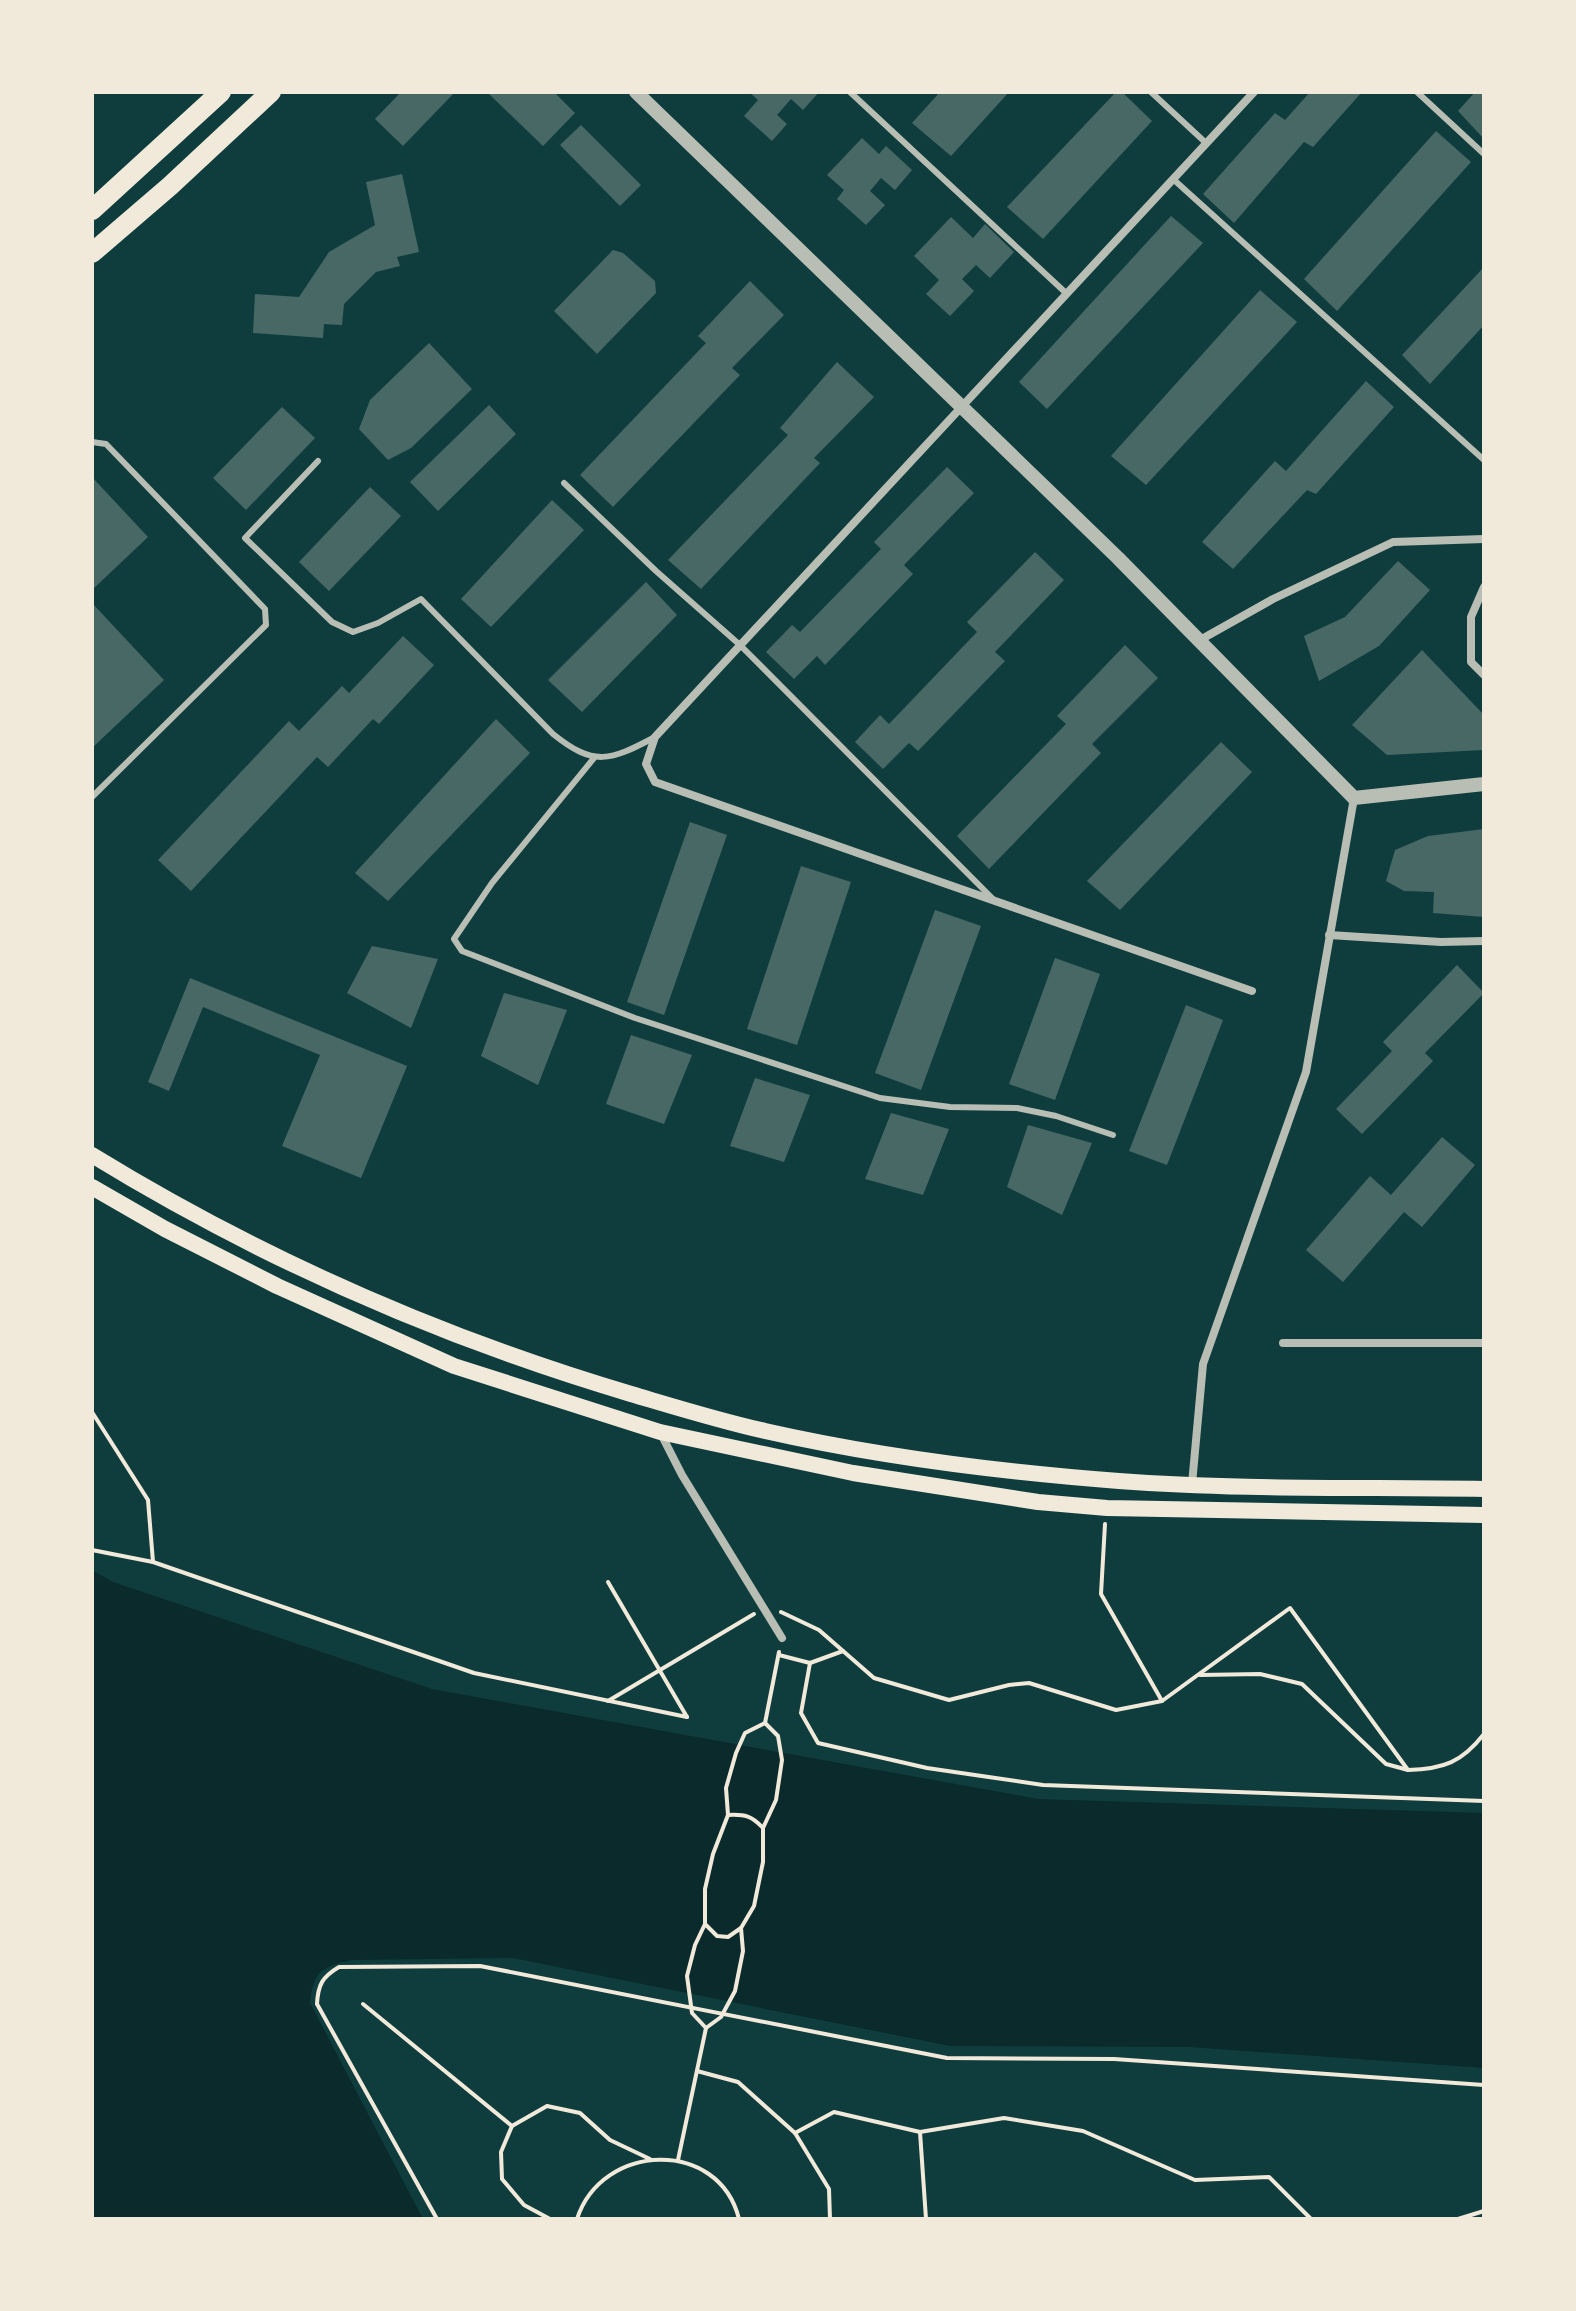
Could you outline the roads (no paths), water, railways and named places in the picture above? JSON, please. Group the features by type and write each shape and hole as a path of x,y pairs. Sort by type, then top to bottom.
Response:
{"main road":[{"path":"92,210 221,92"},
{"path":"92,253 271,92"},
{"path":"92,1155 195,1215 289,1263 378,1303 478,1344 567,1375 764,1431 864,1449 1042,1474 1123,1481 1484,1489"},
{"path":"92,1187 165,1229 277,1286 454,1366 660,1432 853,1473 1038,1502 1107,1508 1484,1515"}],"street":[{"path":"636,92 1200,640 1354,798"},
{"path":"1252,991 655,782 646,764 655,737 1254,92"},
{"path":"1200,640 1273,599 1393,542 1484,539"},
{"path":"1484,587 1471,617 1471,662 1484,675"},
{"path":"1354,798 1484,784"},
{"path":"1192,1484 1203,1364 1306,1072 1354,798"},
{"path":"1329,935 1441,942 1484,941"},
{"path":"1283,1343 1484,1343"},
{"path":"660,1432 682,1475 782,1638"}],"lane":[{"path":"850,92 1067,294"},
{"path":"1151,92 1206,143"},
{"path":"1417,92 1484,154"},
{"path":"1173,179 1484,460"},
{"path":"92,442 106,444 265,609 266,625 92,797"},
{"path":"318,461 245,538 332,622 353,632 378,623 421,599 553,734 576,753 594,758 630,750 655,737"},
{"path":"564,483 656,571 740,645 996,901"},
{"path":"594,758 492,883 454,939 462,951 635,1018 880,1098 950,1107 1017,1108 1056,1116 1113,1135"}],"water":[{"path":"92,1570 113,1582 432,1689 1038,1799 1484,1813 1484,2068 1189,2047 950,2046 513,1958 352,1960 321,1972 314,1984 310,2003 423,2219 92,2219"}]}
